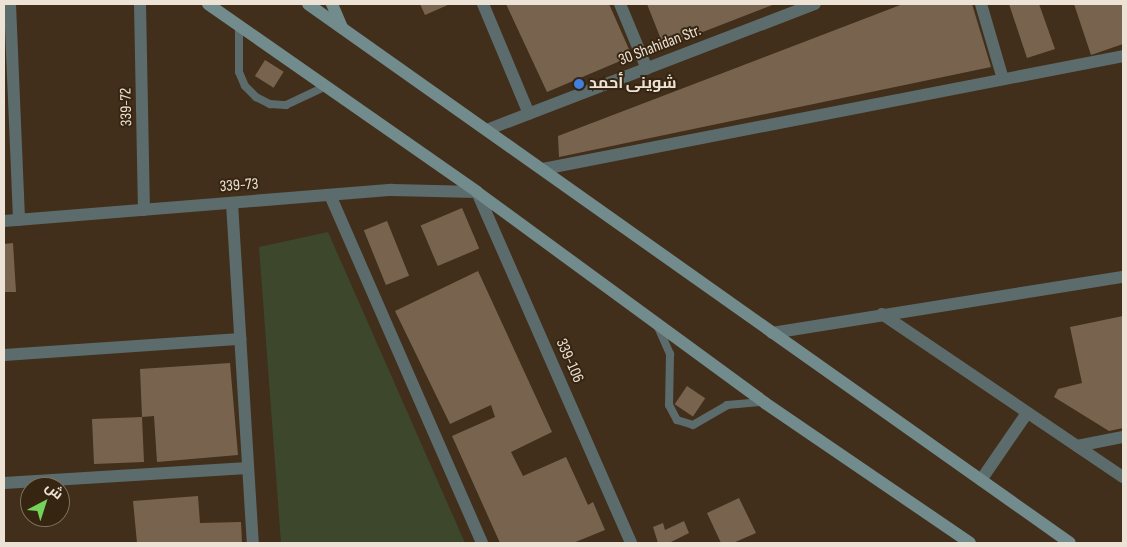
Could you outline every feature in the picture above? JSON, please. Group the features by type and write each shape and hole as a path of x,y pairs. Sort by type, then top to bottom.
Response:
{"main road":[{"path":"208,4 324,87 477,192 765,403 970,543"},
{"path":"308,4 543,168 772,333 1070,543"},
{"path":"332,4 342,28"}],"street":[{"path":"10,4 19,220"},
{"name":"339-72","path":"140,4 144,210"},
{"path":"483,4 528,114"},
{"path":"620,4 647,68"},
{"name":"30 Shahidan Str.","path":"489,130 815,4"},
{"path":"981,4 1003,79"},
{"path":"543,168 1123,56"},
{"name":"339-73","path":"4,221 392,190 477,192"},
{"name":"339-106","path":"477,192 632,543"},
{"path":"330,195 482,543"},
{"path":"232,203 253,543"},
{"path":"772,333 1123,277"},
{"path":"882,314 1123,477"},
{"path":"4,355 240,339"},
{"path":"980,480 1027,413"},
{"path":"1077,446 1123,437"},
{"path":"4,483 248,468"}],"lane":[{"path":"239,27 239,72 245,86 256,97 270,104 286,105 324,87"},
{"path":"655,324 670,354 669,405 677,420 693,425 736,402 765,403"}],"green space":[{"path":"328,232 465,543 281,543 259,247"}],"building":[{"path":"420,4 450,4 425,15"},
{"path":"506,4 609,4 632,56 547,92"},
{"path":"647,4 775,4 664,47"},
{"path":"903,4 972,4 991,67 559,157 558,136"},
{"path":"1009,4 1039,4 1055,49 1027,58"},
{"path":"1074,4 1123,4 1123,44 1091,55"},
{"path":"265,60 284,72 274,88 255,76"},
{"path":"462,208 479,249 438,266 421,226"},
{"path":"387,221 409,276 386,285 364,230"},
{"path":"13,243 16,292 4,292 4,244"},
{"path":"478,271 552,432 511,452 523,476 566,457 588,505 593,502 605,530 573,543 500,543 452,436 495,417 491,405 450,424 395,311"},
{"path":"1123,316 1123,428 1109,431 1054,397 1058,389 1082,383 1070,327"},
{"path":"230,363 238,455 157,462 154,416 142,417 140,369"},
{"path":"687,386 705,398 693,417 675,404"},
{"path":"142,417 144,462 94,464 92,419"},
{"path":"198,496 200,523 241,522 242,543 137,543 133,501"},
{"path":"739,498 756,533 733,543 721,543 707,513"},
{"path":"684,521 689,533 669,543 658,543 653,527 663,523 665,530"}],"place":[{"name":"شوینی أحمد","path":"579,84"}]}
